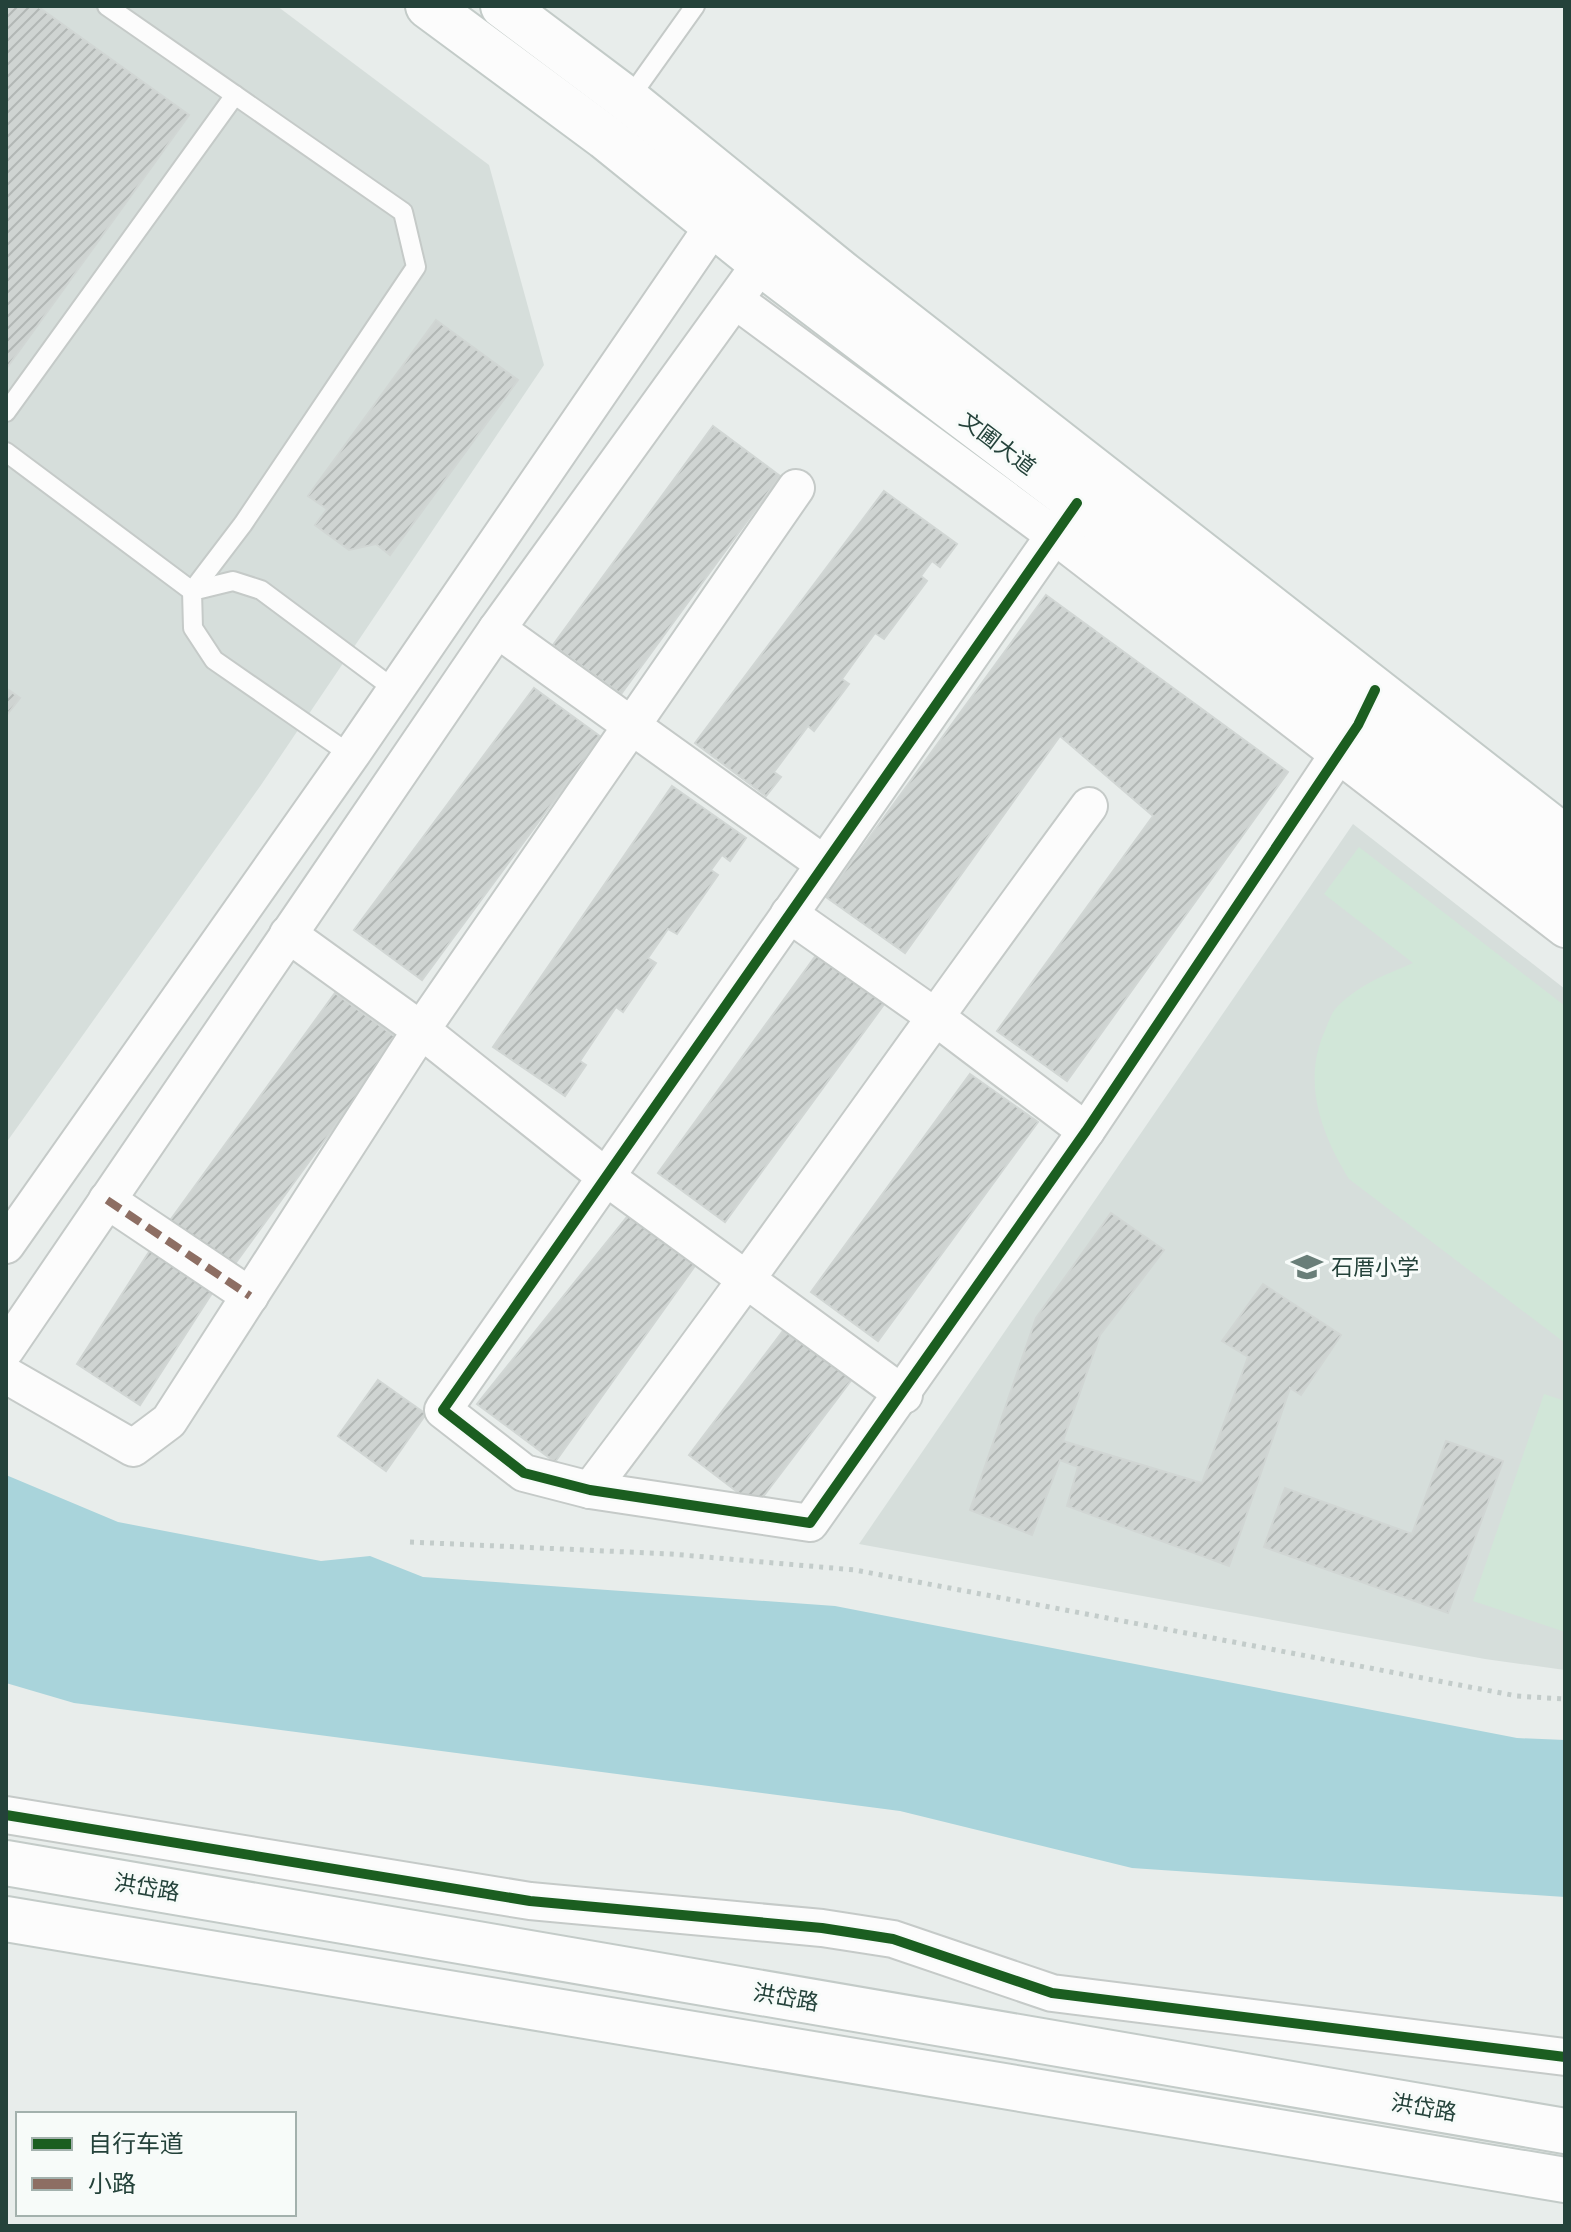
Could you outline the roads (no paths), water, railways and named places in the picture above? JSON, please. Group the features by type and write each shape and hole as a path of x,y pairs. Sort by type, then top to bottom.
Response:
{"main road":[{"name":"文圃大道","path":"428,6 605,137 714,223 1065,519 1357,724 1565,885"},
{"name":"文圃大道","path":"503,6 628,100 787,227 1357,724 1565,838"},
{"name":"洪岱路","path":"6,1863 1565,2131"},
{"path":"6,1919 1565,2180"}],"street":[{"path":"6,1245 351,755 740,189"},
{"path":"6,1349 497,629 787,227"},
{"path":"735,300 1065,519 443,1410 524,1473 590,1490 810,1523 904,1395 1086,1131 1357,724 1565,929"},
{"path":"6,1375 133,1448 169,1421 421,1030 796,488"},
{"path":"497,629 824,864"},
{"path":"590,1490 749,1280 934,1016 1089,806"},
{"path":"789,914 934,1016 1086,1131"},
{"path":"288,934 421,1030 606,1177 904,1395"},
{"path":"107,1200 250,1296"},
{"path":"6,1815 530,1901 822,1928 893,1939 1052,1993 1565,2057"}],"lane":[{"path":"107,6 403,212 416,267 243,524 192,591 193,628 214,660 351,755"},
{"path":"628,100 695,6"},
{"path":"6,412 235,95"},
{"path":"6,452 192,591"},
{"path":"192,591 233,581 261,590 394,689"}],"water":[{"path":"6,1475 118,1522 321,1561 370,1556 423,1577 835,1606 1517,1738 1565,1740 1565,1897 1132,1868 900,1811 74,1703 6,1683"}],"place":[{"name":"石厝小学","path":"1307,1267"}]}
